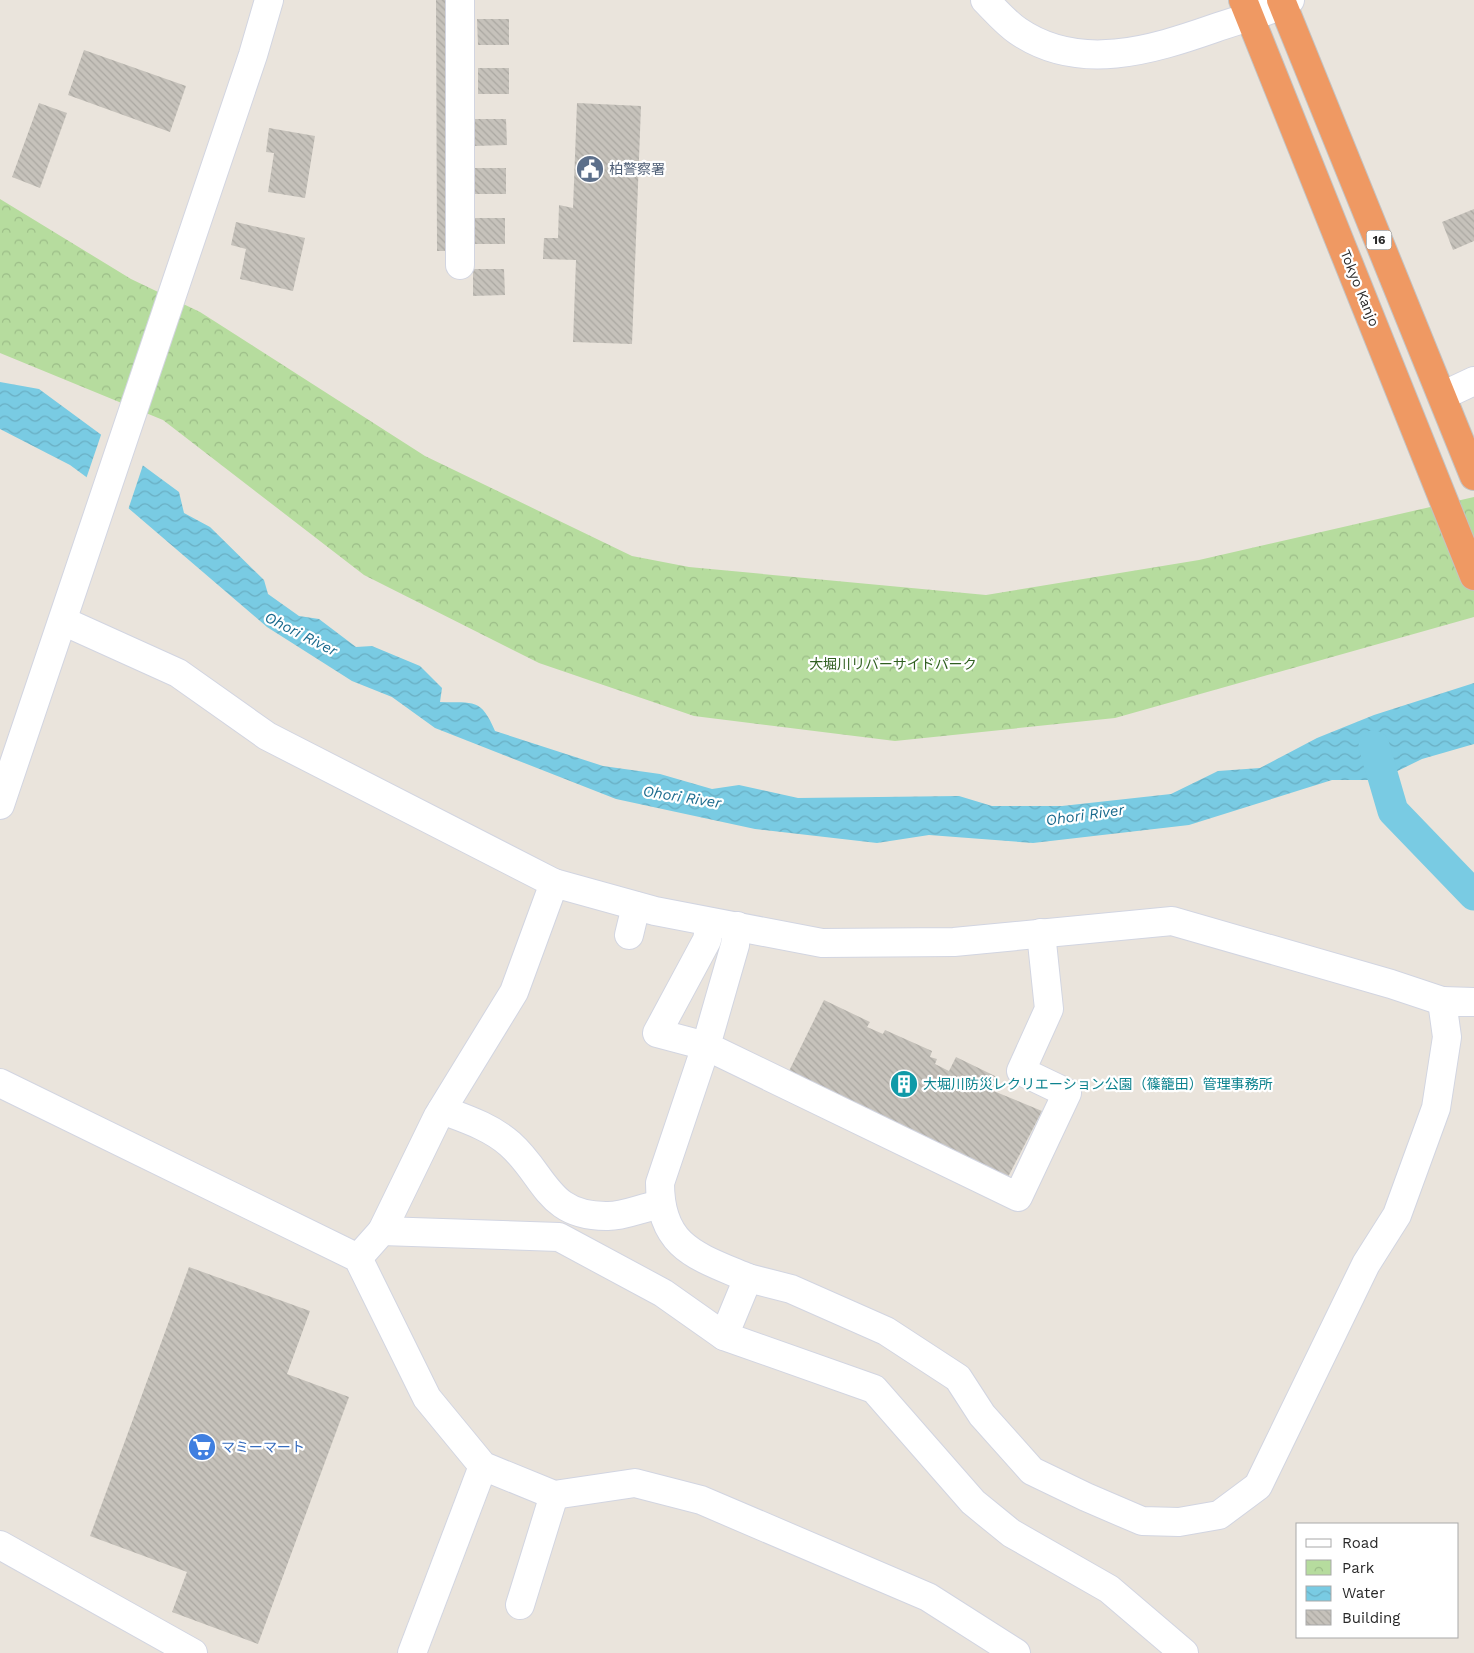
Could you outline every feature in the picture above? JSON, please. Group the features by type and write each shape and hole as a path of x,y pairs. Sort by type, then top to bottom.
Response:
{"highway":[{"name":"16","path":"1285,1 1474,476"},
{"name":"Tokyo Kanjo","path":"1247,8 1474,576"}],"street":[{"path":"0,805 253,55 269,0"},
{"path":"460,0 460,265"},
{"path":"984,0 1018,31 1050,46 1098,56 1133,53 1183,39 1247,8 1285,1"},
{"path":"1442,396 1474,381"},
{"path":"63,621 178,673 267,736 554,883 636,906 822,943 954,942 1172,921 1391,984 1442,1001 1474,1002"},
{"path":"358,1258 382,1231 442,1110 514,992 533,965 554,883"},
{"path":"629,935 636,906"},
{"path":"710,922 707,940 657,1033 706,1046 1018,1197 1067,1093 1021,1071 1050,1009 1041,933"},
{"path":"737,926 736,945 706,1046 660,1183 660,1205 674,1238 699,1257 748,1278 791,1289 886,1330 958,1378 982,1415 1032,1471 1142,1521 1179,1522 1219,1515 1258,1486 1366,1264 1397,1215 1436,1108 1447,1038 1442,1001"},
{"path":"0,1083 358,1258 427,1398 483,1466 554,1495 635,1483 701,1500 928,1597 1016,1653"},
{"path":"442,1110 491,1130 510,1144 527,1163 547,1192 561,1204 584,1213 607,1216 630,1213 647,1206 660,1205"},
{"path":"382,1231 559,1237 663,1293 724,1336 874,1389 973,1502 1011,1533 1109,1589 1184,1653"},
{"path":"724,1336 748,1278"},
{"path":"412,1653 483,1466"},
{"path":"520,1605 554,1495"},
{"path":"0,1546 194,1653"}],"green space":[{"name":"大堀川リバーサイドパーク","path":"0,199 131,279 200,312 425,456 632,556 689,567 986,595 1199,560 1474,497 1474,617 1115,718 895,741 694,716 539,663 364,575 163,420 0,353"}],"water":[{"name":"Ohori River","path":"0,382 39,389 179,492 184,513 210,527 264,580 268,594 299,616 319,619 356,647 372,646 420,666 442,688 440,702 475,704 485,713 495,731 603,766 660,774 712,789 739,785 798,798 959,796 992,806 1062,806 1171,794 1218,771 1260,768 1317,738 1374,715 1474,683 1474,744 1422,759 1379,780 1332,780 1189,825 1033,843 929,835 877,843 755,829 616,799 435,728 392,697 352,681 267,627 127,507 70,465 0,429"}],"pier":[{"path":"102,432 144,462 128,510 86,479"}],"building":[{"path":"436,0 447,0 449,251 437,251"},
{"path":"477,19 509,19 509,45 478,45"},
{"path":"84,50 186,86 170,132 68,95"},
{"path":"478,68 509,68 509,94 478,94"},
{"path":"39,103 67,113 40,188 12,177"},
{"path":"577,103 641,106 632,344 573,342 576,260 543,259 544,238 558,238 559,205 573,208"},
{"path":"475,119 506,119 507,145 475,146"},
{"path":"269,128 315,136 305,198 268,192 274,153 266,152"},
{"path":"474,168 506,168 506,194 475,194"},
{"path":"1474,209 1474,241 1453,250 1442,222"},
{"path":"474,218 505,218 505,244 474,244"},
{"path":"236,222 305,238 293,291 240,279 246,249 231,245"},
{"path":"473,269 504,269 505,295 473,296"},
{"name":"大堀川防災レクリエーション公園（篠籠田）管理事務所","path":"824,1000 870,1022 867,1027 883,1034 885,1030 932,1051 930,1057 937,1059 935,1064 949,1071 956,1057 997,1077 991,1090 1042,1111 1008,1177 789,1071"},
{"path":"189,1267 310,1311 287,1374 349,1397 258,1644 172,1612 187,1572 90,1536"}],"waterway":[{"path":"1374,746 1393,811 1474,895"}],"place":[{"name":"柏警察署","path":"590,169"},
{"name":"大堀川防災レクリエーション公園（篠籠田）管理事務所","path":"904,1084"},
{"name":"マミーマート","path":"202,1447"}]}
